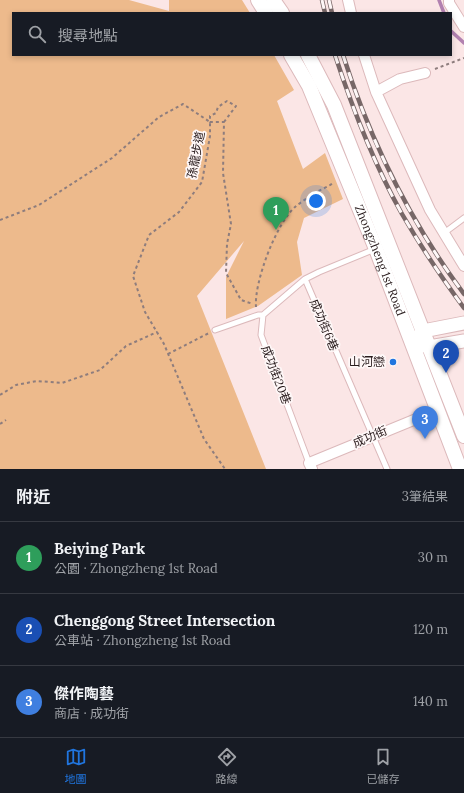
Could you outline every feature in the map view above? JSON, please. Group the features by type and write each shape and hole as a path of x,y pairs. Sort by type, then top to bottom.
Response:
{"main road":[{"path":"258,0 265,12"},
{"path":"273,0 281,12"},
{"name":"Zhongzheng 1st Road","path":"292,56 309,86 344,170 413,343 460,469"},
{"name":"Zhongzheng 1st Road","path":"309,56 334,105 464,436"}],"street":[{"path":"348,0 351,12"},
{"path":"449,0 449,3 464,27"},
{"path":"364,56 376,92 430,210 464,266"},
{"path":"376,92 400,79 425,73"},
{"path":"464,324 423,331 413,343 429,347 464,341"},
{"name":"成功街","path":"311,466 372,436 438,410"}],"lane":[{"path":"444,232 464,218"},
{"path":"215,330 261,315 305,279 376,249"},
{"name":"成功街6巷","path":"305,279 387,469"},
{"name":"成功街20巷","path":"261,315 261,335 311,466"}],"path":[{"path":"425,73 464,58"},
{"path":"224,122 210,122 210,116 216,113 218,107 227,101 236,106 224,122 223,173 231,224 227,244 226,273 241,300 254,304"},
{"name":"孫龍步道","path":"0,220 39,206 112,158 159,117 183,104 210,122 210,136 202,182 179,212 149,235 133,276 145,312 168,354 204,438 225,469"},
{"path":"261,315 255,305 260,274 280,228 294,208 332,184 344,170"},
{"path":"168,354 215,330"},
{"path":"0,395 16,386 37,381 62,383 100,370 126,346 157,332"},
{"path":"0,424 6,420"}],"shaded area":[{"path":"0,0 129,0 169,11 169,0 242,0 249,12 12,12 12,56 275,56 294,90 277,101 303,169 325,153 343,199 304,218 297,242 302,275 258,306 226,319 226,277 244,241 197,296 266,469 0,469"}],"waterway":[{"path":"439,0 444,12"},
{"path":"452,32 464,43"}],"railway":[{"path":"322,0 325,12"},
{"path":"329,0 332,12"},
{"path":"335,56 349,96 382,176 402,214 424,250 464,308"},
{"path":"343,56 366,119 393,180 426,238 464,294"}],"place":[{"name":"Beiying Park","path":"276,230"},
{"name":"山河戀","path":"393,362"},
{"name":"Chenggong Street Intersection","path":"446,373"},
{"name":"傑作陶藝","path":"425,439"}]}
